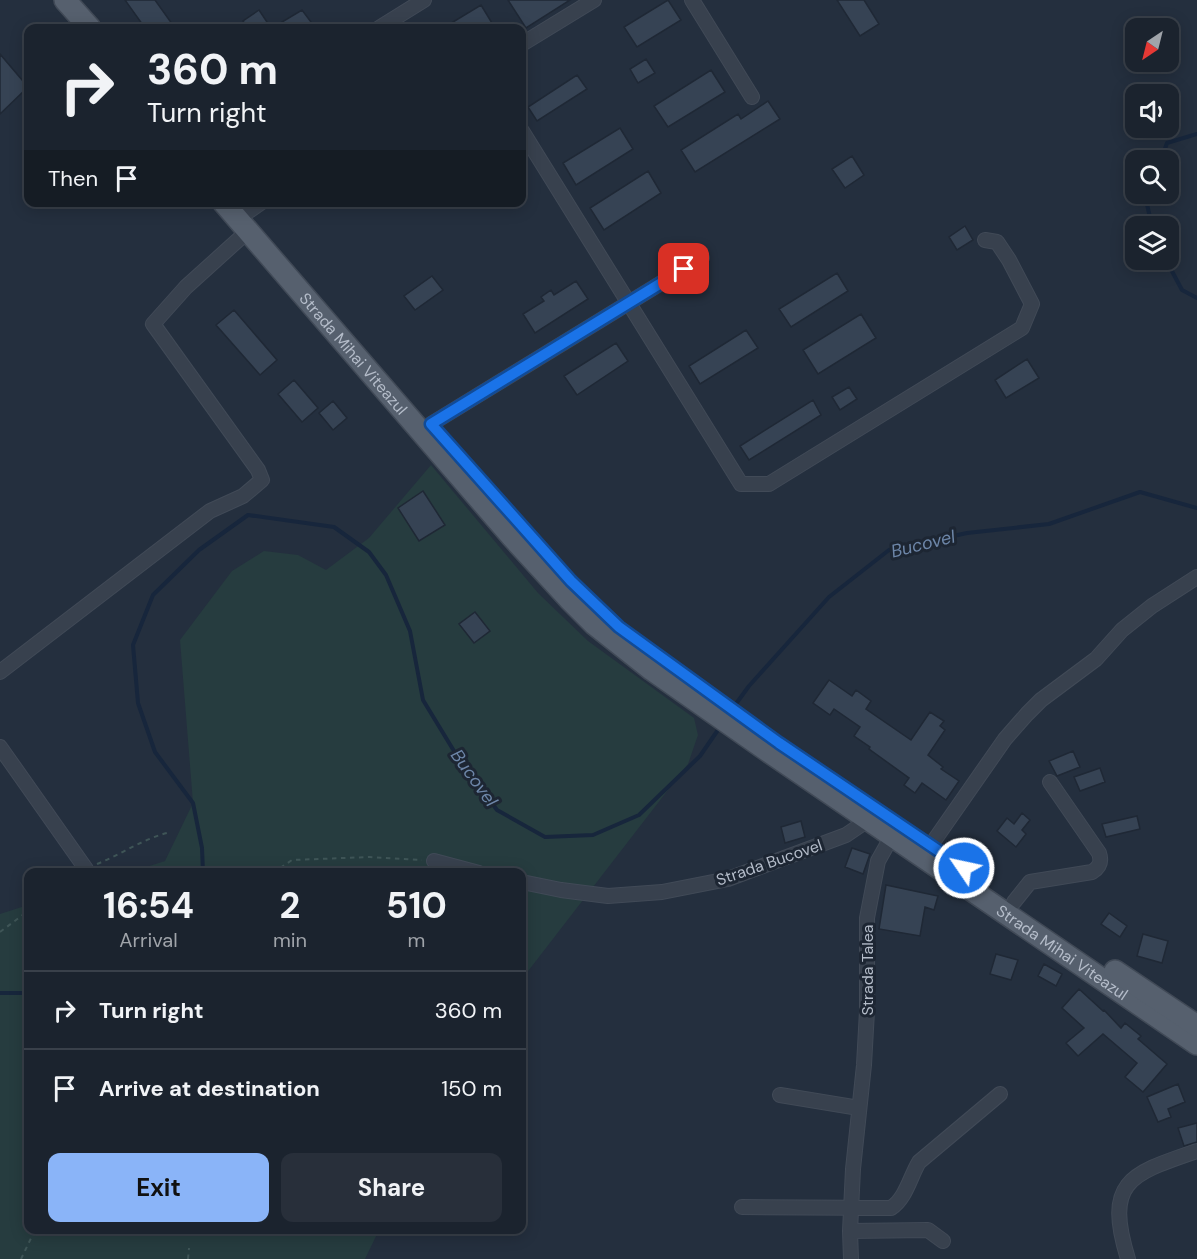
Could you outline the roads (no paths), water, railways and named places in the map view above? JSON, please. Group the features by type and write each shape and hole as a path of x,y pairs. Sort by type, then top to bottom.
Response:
{"main road":[{"path":"48,0 69,24"},
{"path":"65,0 86,24"},
{"name":"Strada Mihai Viteazul","path":"250,212 431,424 593,603 691,689"},
{"name":"Strada Mihai Viteazul","path":"250,212 569,599 618,645 691,689 775,748 868,820 1197,1044"},
{"name":"Strada Mihai Viteazul","path":"775,748 931,845 1197,1026"}],"street":[{"path":"385,24 424,0"},
{"path":"526,42 594,0"},
{"path":"692,0 752,97"},
{"path":"526,137 741,484 769,484 1022,328 1032,304 997,242 985,240"},
{"path":"0,672 210,511 243,496 262,480 252,461 153,324 250,212"},
{"path":"431,424 702,258"},
{"path":"931,845 1005,740 1027,714 1041,700 1096,659 1122,630 1152,606 1197,578"},
{"path":"0,747 85,868"},
{"path":"1014,902 1030,882 1092,872 1101,863 1100,853 1050,782"},
{"name":"Strada Bucovel","path":"526,883 608,896 662,892 728,879 846,836 868,820"},
{"name":"Strada Talea","path":"851,1259 851,1207 867,1011 867,918 878,861 892,836"},
{"path":"434,861 460,868"},
{"path":"742,1207 891,1208 900,1202 910,1176 919,1162 1000,1094"},
{"path":"780,1095 860,1108"},
{"path":"1128,1259 1118,1217 1121,1195 1134,1177 1156,1165 1197,1151"},
{"path":"850,1231 928,1230 943,1241"}],"waterway":[{"name":"Bucovel","path":"1165,150 1167,143 1197,134"},
{"name":"Bucovel","path":"1147,204 1150,216"},
{"name":"Bucovel","path":"1171,270 1182,290 1197,298"},
{"name":"Bucovel","path":"727,716 749,686 829,597 889,550 967,533 1049,524 1140,492 1197,508"},
{"name":"Bucovel","path":"203,868 202,848 193,803 155,752 138,703 133,645 153,595 199,550 248,515 334,527 369,552 386,575 410,631 423,700 457,756 497,810 545,837 593,835 639,815 700,756 720,727"},
{"name":"Bucovel","path":"0,993 24,993"}]}
